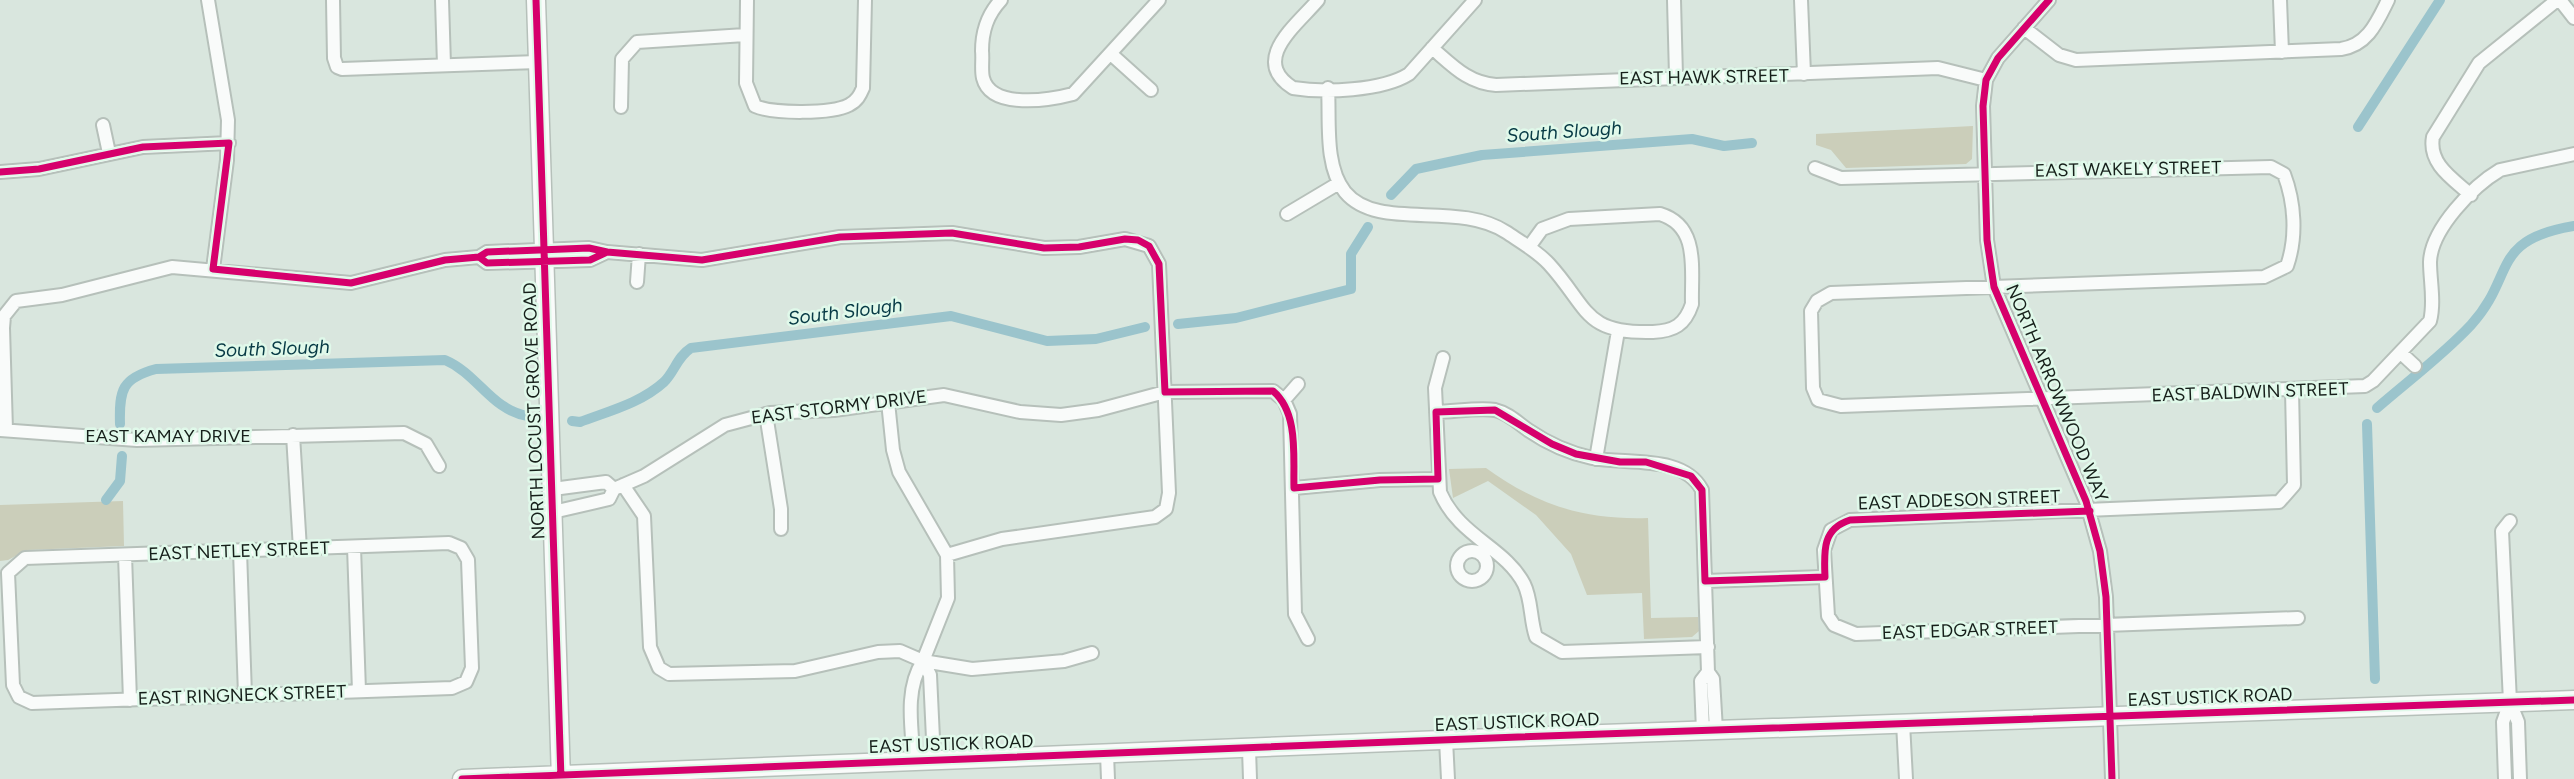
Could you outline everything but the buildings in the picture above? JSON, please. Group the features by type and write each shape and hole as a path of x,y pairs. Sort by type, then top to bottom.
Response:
{"main road":[{"name":"NORTH LOCUST GROVE ROAD","path":"536,0 561,777"},
{"name":"EAST USTICK ROAD","path":"462,779 1446,740 2574,700"}],"street":[{"path":"208,0 226,101 229,143 213,269"},
{"path":"333,0 334,58 337,67 342,69 538,62"},
{"path":"442,0 444,65"},
{"path":"747,0 746,83 755,106 773,112 836,109 856,100 863,88 865,0"},
{"path":"1000,0 987,19 982,36 983,79 991,92 1012,99 1073,94 1159,0"},
{"path":"1318,0 1276,49 1276,72 1293,88 1376,86 1398,80 1433,48 1475,0"},
{"path":"1674,0 1676,76"},
{"path":"1801,0 1804,74"},
{"name":"NORTH ARROWWOOD WAY","path":"2049,0 1997,58 1986,80 1983,106 1987,240 1994,287 2090,511 2104,574 2112,779"},
{"path":"2280,0 2282,52"},
{"path":"2024,28 2051,50 2076,60 2341,49 2355,45 2368,36 2388,0"},
{"path":"2471,195 2436,162 2432,151 2433,137 2479,63 2558,0 2574,18"},
{"path":"621,107 622,59 637,42 745,35"},
{"name":"EAST HAWK STREET","path":"1433,48 1463,75 1484,84 1938,68 1986,80"},
{"path":"1111,54 1150,90"},
{"path":"1328,89 1332,162 1339,183 1354,201 1376,211 1470,216 1492,223 1529,247 1550,265 1588,315 1618,331 1665,331 1682,323 1692,304 1689,242 1681,224 1660,214 1569,219 1542,229 1529,247"},
{"path":"103,125 109,153"},
{"path":"0,172 39,169 143,147 229,143"},
{"name":"EAST BALDWIN STREET","path":"1994,287 1831,293 1817,300 1811,311 1813,388 1818,400 1829,404 2044,399 2365,386 2401,353 2430,321 2430,261 2437,233 2471,195 2500,170 2574,154"},
{"name":"EAST WAKELY STREET","path":"1815,168 1841,178 2272,167 2284,174 2291,193 2294,248 2287,266 2276,274 2264,277 1994,287"},
{"path":"1287,214 1339,183"},
{"path":"3,430 3,328 9,307 16,301 62,295 159,269 213,269 351,283 445,260 479,257 487,263 545,256 590,260 607,252 702,260 830,238 952,233 1044,248 1079,247 1125,239 1149,246 1159,264 1169,493 1166,509 1155,517 1002,539 947,555"},
{"path":"637,282 639,254"},
{"path":"1596,459 1618,331"},
{"path":"2401,353 2414,366"},
{"path":"1443,358 1435,388 1438,479 1446,506 1485,552 1525,585 1536,637 1546,646 1562,652 1708,647"},
{"path":"1298,384 1284,400 1290,414 1294,488 1291,543 1295,614 1308,639"},
{"name":"EAST STORMY DRIVE","path":"554,512 609,499 619,487 644,476 725,425 766,414 834,410 944,395 1020,412 1061,415 1098,410 1165,392 1262,389 1273,391 1284,400"},
{"name":"EAST ADDESON STREET","path":"1825,577 1824,550 1831,530 1850,520 2268,505 2288,495 2294,485 2292,390"},
{"path":"888,402 893,450 899,472 947,555 948,598 923,662 915,674 911,699 914,762"},
{"path":"1436,412 1495,410 1552,444 1596,459 1646,462 1673,468 1697,482 1702,490 1708,672 1713,679 1709,731"},
{"path":"766,414 781,509 781,529"},
{"name":"EAST KAMAY DRIVE","path":"3,430 138,440 404,433 426,444 439,466"},
{"path":"293,435 300,549"},
{"path":"1294,488 1438,479"},
{"path":"553,489 606,482 619,487 644,516 650,647 659,668 680,676 784,672 878,652 901,651 923,662 972,669 1064,661 1092,653"},
{"path":"2510,521 2502,531 2510,702 2518,722 2520,779"},
{"name":"EAST NETLEY STREET","path":"5,622 8,573 17,562 25,558 449,543 461,548 468,560 472,668 466,682"},
{"path":"354,547 359,691"},
{"path":"240,551 245,695"},
{"path":"125,555 130,700"},
{"path":"1706,581 1825,577"},
{"name":"EAST EDGAR STREET","path":"1825,577 1826,609 1835,625 1856,634 2298,618"},
{"name":"EAST RINGNECK STREET","path":"5,622 13,685 19,697 32,703 452,688 466,682"},
{"path":"923,662 930,675 934,760"},
{"path":"2505,779 2503,722 2510,702"},
{"path":"1903,723 1906,779"},
{"path":"1446,740 1448,779"},
{"path":"1249,749 1250,779"},
{"path":"1107,754 1108,779"}],"green space":[{"path":"1973,126 1972,159 1966,164 1846,168 1831,150 1816,145 1816,134"},
{"path":"1486,468 1524,492 1562,508 1603,516 1648,518 1651,618 1698,617 1699,631 1692,637 1644,639 1642,593 1587,595 1571,554 1536,515 1488,481 1453,498 1449,469"},
{"path":"123,501 124,546 27,550 0,561 0,505"}],"waterway":[{"name":"South Slough","path":"2358,127 2440,0"},
{"name":"South Slough","path":"1391,195 1416,169 1482,155 1692,139 1724,146 1752,143"},
{"path":"2377,408 2471,325 2485,307 2516,251 2528,240 2547,232 2574,226"},
{"name":"South Slough","path":"1178,324 1236,318 1351,289 1351,254 1368,227"},
{"name":"South Slough","path":"572,421 580,422 645,396 664,382 691,348 951,316 1047,341 1096,339 1145,327"},
{"name":"South Slough","path":"120,424 120,402 125,387 129,381 156,369 445,360 457,366 504,407 528,416"},
{"path":"2367,424 2375,679"},
{"name":"South Slough","path":"106,500 120,481 122,456"}],"cycle path":[{"path":"536,0 561,779"},
{"path":"2049,0 1998,58 1986,80 1983,106 1987,240 1994,287 2086,501 2100,551 2106,597 2112,779"},
{"path":"0,172 39,169 143,147 229,143 213,269 351,283 445,260 479,257"},
{"path":"607,252 702,260 840,237 952,233 1044,248 1138,240 1149,246 1159,264 1165,392 1273,391 1281,400 1291,423 1294,488 1380,480 1438,479 1436,412 1495,410 1552,444 1576,454 1620,462 1646,462 1691,476 1702,490 1705,581 1825,577 1825,550 1830,535 1834,529 1850,520 2090,511"},
{"path":"589,248 607,252 590,260 487,263 479,257 487,252 589,248"},
{"path":"462,779 1518,737 2574,700"}]}
